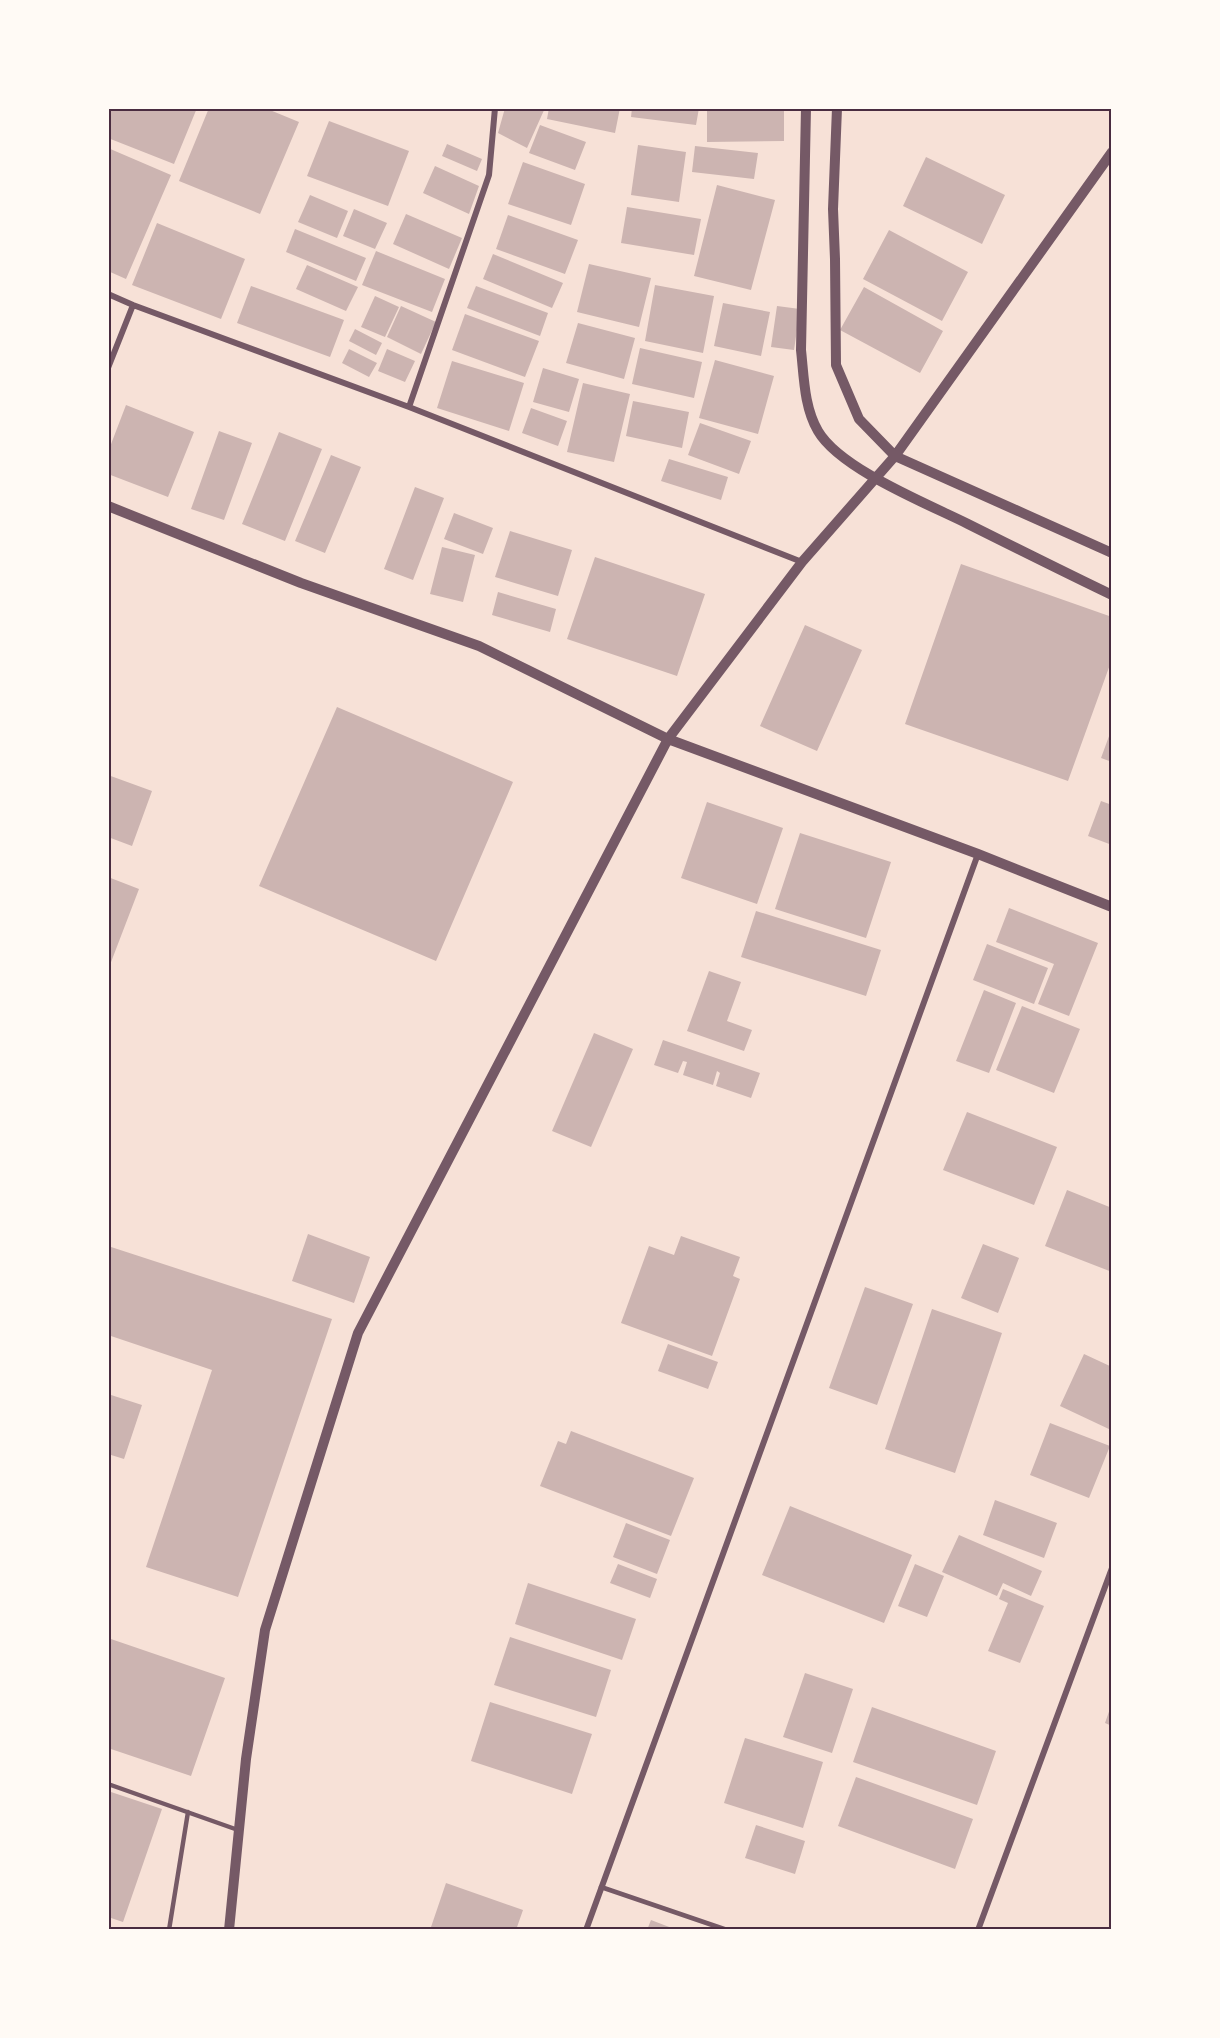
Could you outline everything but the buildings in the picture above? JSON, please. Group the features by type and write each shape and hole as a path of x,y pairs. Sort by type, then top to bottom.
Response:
{"street":[{"path":"409,407 489,175 495,108"},
{"path":"806,108 801,351 805,389 818,432 838,453 876,479 1112,595"},
{"path":"837,108 833,209 836,365 859,418 895,456 1112,553"},
{"path":"229,1930 238,1830 265,1630 358,1333 668,739 802,562 895,456 1112,152"},
{"path":"108,294 409,407 802,562"},
{"path":"108,368 133,305"},
{"path":"108,506 301,583 479,646 668,739 978,854 1112,907"},
{"path":"586,1930 978,854"},
{"path":"978,1930 1112,1568"}],"lane":[{"path":"108,1784 238,1830"},
{"path":"169,1930 188,1812"},
{"path":"601,1887 727,1930"}]}
